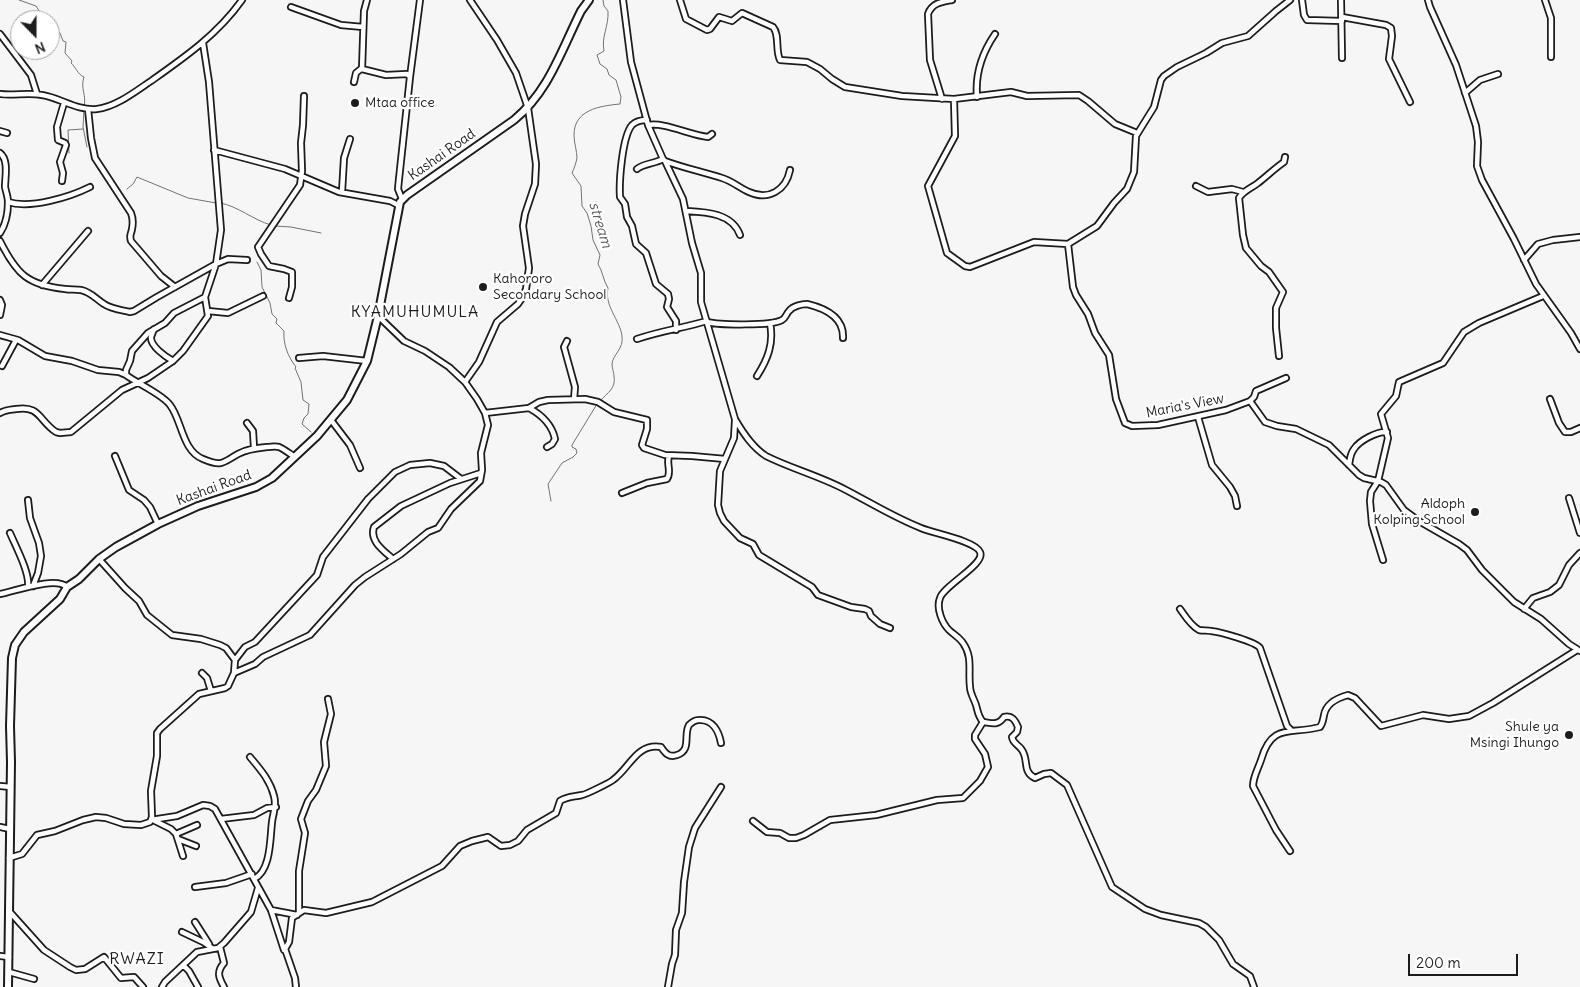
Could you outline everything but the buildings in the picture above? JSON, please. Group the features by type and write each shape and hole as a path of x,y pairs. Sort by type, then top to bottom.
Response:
{"street":[{"path":"0,94 37,94 88,109 105,107 121,100 150,82 203,43 242,0"},
{"path":"354,82 356,73 362,68 364,11 367,0"},
{"path":"214,150 302,176 342,192 400,202 398,188 420,0"},
{"path":"465,382 479,362 493,328 497,322 518,304 526,289 529,268 522,226 534,184 536,164 528,108 511,65 470,0"},
{"name":"Kashai Road","path":"8,987 11,681 12,658 15,645 26,630 60,599 67,587 99,559 158,524 198,506 261,484 282,470 331,420 347,400 367,361 378,316 400,202 528,108 545,84 581,11 589,0"},
{"path":"623,0 631,62 648,122 683,199 692,243 701,273 701,302 735,419 746,438 766,456 838,486 912,524 966,543 979,550 981,558 973,567 961,575 943,593 939,600 942,617 947,628 961,641 970,657 970,691 977,714 983,722 995,724 1004,717 1013,719 1018,727 1017,732 1012,737 1013,742 1022,750 1030,776 1035,778 1044,774 1052,774 1067,785 1112,887 1145,909 1161,915 1199,922 1219,940 1233,964 1250,976 1254,987"},
{"path":"680,0 686,19 707,30 710,29 719,17 732,21 742,13 773,27 776,31 777,51 780,60 807,62 846,87 942,99 977,97 1004,92 1027,96 1079,95 1115,124 1137,133"},
{"path":"942,99 930,60 928,14 936,4 952,0"},
{"path":"954,99 955,136 928,186 947,253 965,266 970,267 1034,242 1068,244 1097,226 1127,189 1134,172 1137,133 1150,115 1161,80 1169,71 1222,43 1248,36 1290,0"},
{"path":"1302,0 1304,15 1307,20 1342,19 1386,25 1391,28 1392,36 1388,59 1410,102"},
{"path":"1341,0 1342,58"},
{"path":"1428,0 1456,65 1478,133 1476,159 1479,172 1531,277 1571,332 1580,350"},
{"path":"1545,0 1551,18 1551,57"},
{"path":"292,7 341,24 363,27"},
{"path":"0,34 31,75 37,94"},
{"path":"977,97 977,73 989,43 996,34"},
{"path":"0,413 28,408 56,432 71,432 122,390 138,384 173,361 184,351 208,316 205,297 216,264 221,230 209,82 203,43"},
{"path":"362,68 363,70 386,75 407,74 410,77"},
{"path":"1465,93 1480,80 1498,74"},
{"path":"290,298 292,272 269,266 258,247 300,185 302,176 301,143 304,96"},
{"path":"62,182 63,171 60,162 66,145 58,140 57,133 64,103"},
{"path":"88,109 95,158 132,213 130,241 161,276 175,287"},
{"path":"676,330 676,321 670,315 667,307 668,294 656,284 646,253 636,244 632,226 627,217 625,204 620,197 622,153 630,129 637,122 662,125 700,136 708,137 712,134"},
{"path":"0,131 7,133"},
{"path":"342,192 344,158 350,139"},
{"path":"0,153 5,160 5,185 8,202 5,224 0,232"},
{"path":"1279,356 1276,308 1283,292 1269,272 1261,266 1246,248 1242,229 1243,219 1240,198 1244,192 1284,162 1285,157"},
{"path":"637,169 642,165 664,160 727,180 751,192 769,195 779,191 787,180 790,170"},
{"path":"0,188 5,185"},
{"path":"8,202 22,204 62,198 75,195 90,186"},
{"path":"1196,186 1208,192 1232,189 1244,192"},
{"path":"686,211 710,213 729,220 733,222 740,235"},
{"path":"42,285 88,231"},
{"path":"1524,260 1538,244 1580,237"},
{"path":"0,241 20,273 30,281 42,285 81,290 91,294 105,305 130,312 134,312 216,264 228,260 247,260"},
{"name":"Maria's View","path":"1068,244 1073,287 1088,314 1095,333 1109,355 1116,399 1125,423 1132,426 1158,425 1198,417 1250,402"},
{"path":"208,311 228,313 263,296"},
{"path":"1383,560 1372,524 1370,495 1378,481 1388,438 1381,414 1396,396 1399,382 1443,363 1464,332 1479,323 1543,296"},
{"path":"126,375 133,349 148,333 165,323 174,313 205,297"},
{"path":"0,300 2,305 0,315"},
{"path":"637,339 654,333 676,330 707,322 720,324 770,323 782,320 794,308 804,303 831,313 837,321 843,338"},
{"path":"234,673 310,635 355,585 428,532 440,526 451,509 479,483 481,474 480,453 488,429 485,413 465,382 434,356 404,341 378,316"},
{"path":"757,376 763,367 772,342 770,323"},
{"path":"154,329 151,337 152,341 157,348 173,361"},
{"path":"0,335 16,340 45,356 72,361 98,370 119,372 126,375 171,405 185,438 198,457 213,463 223,463 254,448 278,446 295,457"},
{"path":"2,366 16,340"},
{"path":"567,341 564,347 575,387 574,399"},
{"path":"299,358 323,356 367,361"},
{"path":"1286,378 1260,389 1250,402 1264,422 1296,429 1329,445 1364,478 1386,485 1397,502 1411,516 1467,550 1482,570 1514,602 1541,619 1578,651 1493,703 1464,717 1449,719 1423,715 1381,726 1354,698 1348,695 1337,699 1328,706 1320,727 1291,730 1275,736 1267,744 1253,783 1254,790 1290,851"},
{"path":"1550,399 1559,423 1565,432 1571,432 1580,428"},
{"path":"485,413 529,408 544,400 592,400 614,412 648,420 642,447 669,456 725,459"},
{"path":"529,408 544,419 551,428 555,439 547,447"},
{"path":"1198,417 1212,466 1224,478 1233,492 1237,506"},
{"path":"735,419 734,438 720,471 718,505 720,513 731,529 740,538 753,544 762,558 812,587 818,595 851,607 865,609 880,624 890,628"},
{"path":"331,420 350,445 360,468"},
{"path":"248,423 252,431 254,448"},
{"path":"1349,465 1350,456 1354,448 1380,432 1387,432"},
{"path":"115,456 129,490 144,500 150,507 158,524"},
{"path":"622,493 647,483 666,479 669,474 667,462 669,456"},
{"path":"152,820 151,791 157,756 158,733 199,694 228,686 234,673 235,660 244,647 255,642 317,575 323,557 373,494 395,472 410,465 430,463 444,466 462,479"},
{"path":"393,559 375,541 372,533 374,527 401,506 444,485 481,474"},
{"path":"1569,498 1580,533"},
{"path":"28,500 30,518 39,543 41,556 38,572 30,587"},
{"path":"10,533 30,587"},
{"path":"1524,609 1533,598 1550,592 1559,585 1569,565 1580,553"},
{"path":"99,559 139,600 147,616 172,635 200,639 220,645 231,653 235,660"},
{"path":"0,594 52,583 63,583 67,587"},
{"path":"1180,609 1199,630 1227,634 1257,644 1287,726 1291,730"},
{"path":"202,673 207,678 211,691"},
{"path":"285,953 289,942 292,918 298,913 299,871 305,832 301,819 326,766 324,742 331,714 328,699"},
{"path":"271,910 298,913 308,910 326,913 372,902 442,866 458,847 472,841 488,837 501,846 510,845 518,840 527,830 556,813 560,801 572,796 584,795 616,779 635,755 642,750 655,746 661,747 670,756 680,754 687,745 688,727 691,722 704,720 710,722 716,728 721,743"},
{"path":"752,821 767,832 780,833 789,838 796,838 830,820 876,815 937,800 963,798 980,781 988,768 985,754 975,739 975,735 983,722"},
{"path":"195,887 226,883 260,875 264,866 271,839 276,807 275,797 267,779 250,757"},
{"path":"0,786 11,787"},
{"path":"668,987 675,955 676,930 682,913 689,848 695,828 721,787"},
{"path":"9,858 22,854 33,838 83,820 96,817 106,818 121,824 141,825 152,820 177,816 203,805 210,806 216,809 271,910 295,978 296,987"},
{"path":"221,819 254,815 267,808 276,807"},
{"path":"152,820 171,829 176,834 183,856"},
{"path":"176,834 197,825"},
{"path":"0,828 10,829"},
{"path":"178,839 196,846"},
{"path":"162,987 197,952 220,946 251,912 258,888"},
{"path":"9,911 44,950 70,967 76,970 85,969 93,966 104,957 121,978 134,977 143,987"},
{"path":"195,922 211,947"},
{"path":"182,932 211,947"},
{"path":"220,946 224,963 219,968 219,973 224,987"},
{"path":"0,956 9,957"},
{"path":"183,965 189,971 198,987"},
{"path":"9,972 34,979"}],"waterway":[{"path":"19,0 36,6 39,10"},
{"name":"stream","path":"600,401 614,384 612,364 620,348 622,336 608,301 608,288 598,264 600,255 593,240 587,213 582,206 581,186 572,173 577,158 574,135 578,120 596,108 620,104 621,97 616,80 600,64 597,55 604,51 603,46 608,16 603,0"},
{"path":"60,33 63,41 66,42 65,53 78,72 84,77 84,107"},
{"path":"84,111 83,127 87,147"},
{"path":"69,153 68,130 83,129"},
{"path":"127,189 137,177 188,198 216,203"},
{"path":"220,203 271,225"},
{"path":"275,226 321,233"},
{"path":"257,262 261,270 262,287 270,303 272,314 277,319 276,323 284,331 284,341 301,382 303,400 309,404 308,414 302,424 311,432"},
{"name":"stream","path":"551,501 548,484 562,463 577,453 572,445 597,404"}],"place":[{"name":"Mtaa office","path":"355,103"},
{"name":"Kahororo Secondary School","path":"483,287"},
{"name":"Aldoph Kolping School","path":"1475,512"},
{"name":"Shule ya Msingi Ihungo","path":"1569,735"}],"district":[{"name":"KYAMUHUMULA","path":"415,312"},
{"name":"RWAZI","path":"137,959"}]}
